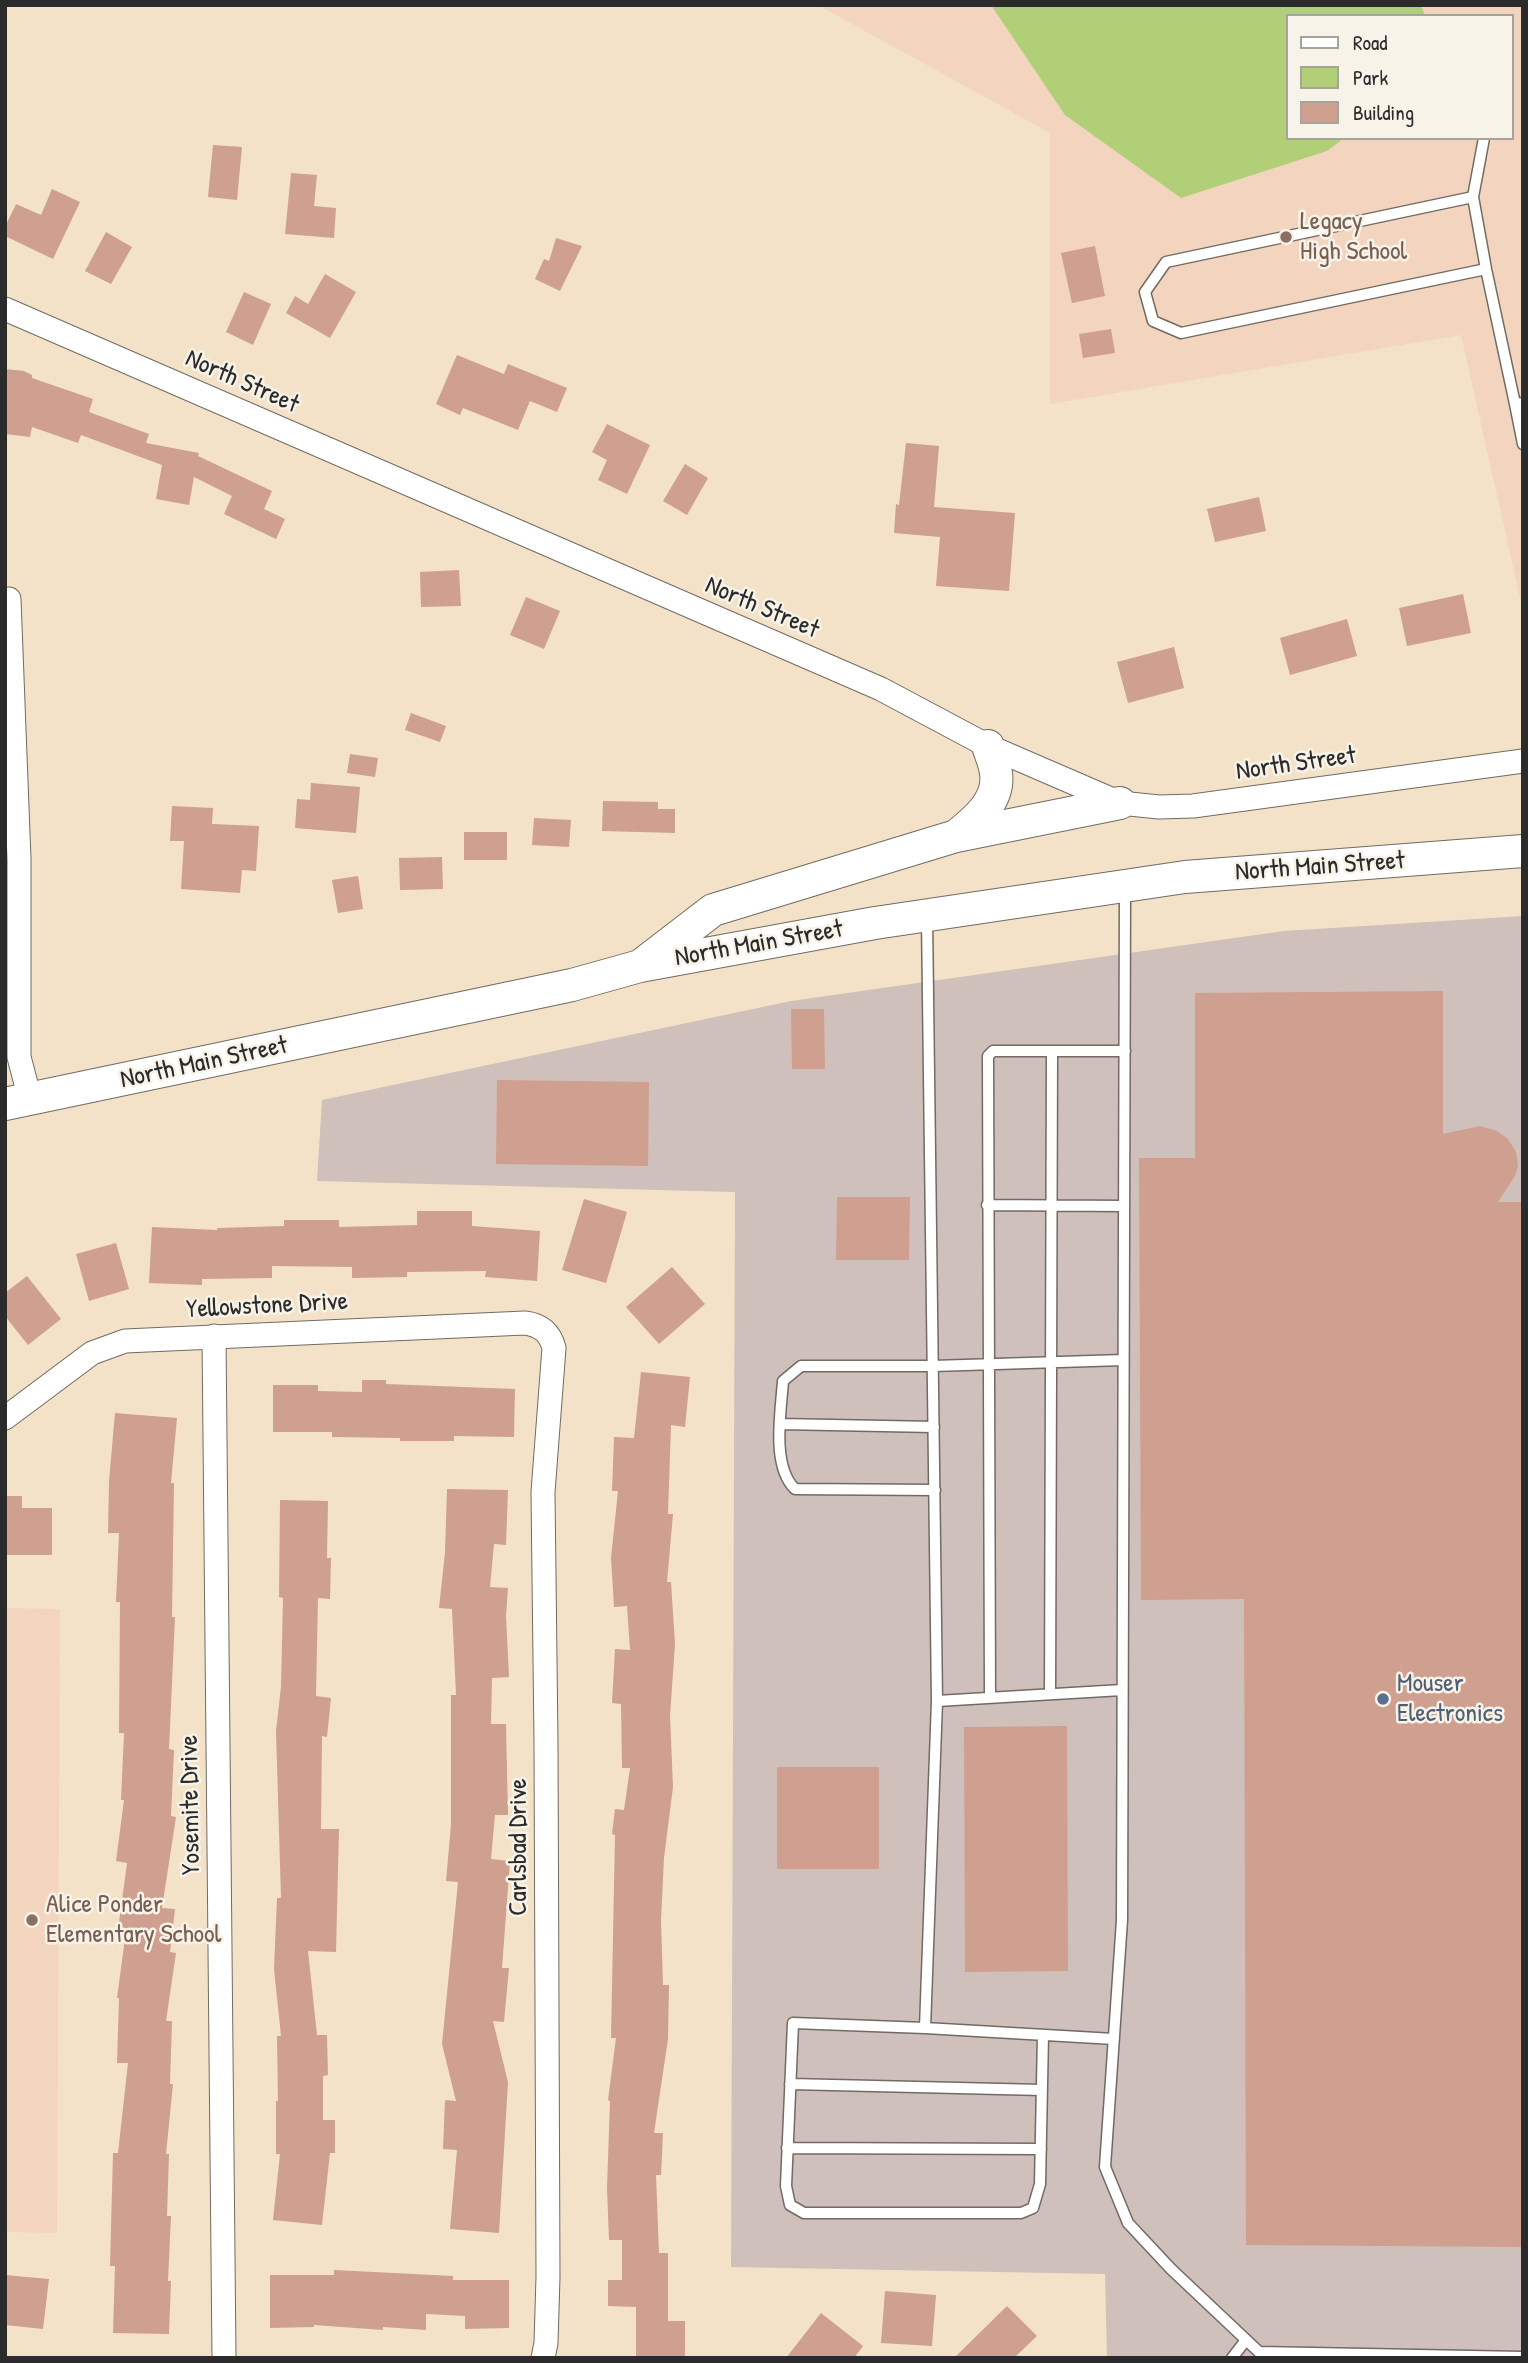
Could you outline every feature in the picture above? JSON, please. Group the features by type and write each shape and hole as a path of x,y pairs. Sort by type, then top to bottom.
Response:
{"main road":[{"path":"956,836 983,814 992,796 997,775 988,746"},
{"path":"640,966 713,910 956,836 1120,803"},
{"name":"North Main Street","path":"18,1102 572,985 640,966 927,916 1185,877 1523,851"}],"street":[{"name":"North Street","path":"5,309 881,689 988,746 1120,803 1159,807 1193,806 1523,761"},
{"path":"9,599 19,859 18,1102"},
{"name":"Yellowstone Drive","path":"5,1418 92,1353 125,1341 525,1323 542,1329 551,1337"},
{"name":"Yosemite Drive","path":"214,1336 224,2358"},
{"name":"Carlsbad Drive","path":"543,2358 546,2343 548,2236 543,1492 554,1348 551,1337"}],"lane":[{"path":"1484,140 1473,197 1486,270 1519,403 1523,444"},
{"path":"1473,197 1166,262 1145,292 1153,321 1181,333 1486,270"},
{"path":"1125,886 1122,1920 1105,2167 1128,2223 1171,2269 1259,2351 1523,2357"},
{"path":"925,2028 937,1701 927,916"},
{"path":"990,1698 988,1056 993,1051 1125,1051"},
{"path":"1050,1694 1052,1051"},
{"path":"987,1205 1124,1206"},
{"path":"934,1490 795,1489 786,1480 781,1457 783,1381 801,1366 933,1366 1123,1360"},
{"path":"780,1424 934,1427"},
{"path":"937,1701 1122,1690"},
{"path":"1043,2035 1040,2184 1033,2208 1021,2213 804,2213 790,2205 786,2186 793,2023 925,2028 1114,2039"},
{"path":"790,2084 1042,2090"},
{"path":"788,2148 1041,2149"},
{"path":"1232,2358 1246,2340"}],"shaded area":[{"name":"Legacy High School","path":"818,5 1523,5 1523,611 1461,335 1050,404 1050,133"},
{"path":"1523,916 1523,2358 1107,2358 1105,2274 731,2267 735,1192 317,1181 322,1100 791,1001 1284,931"},
{"name":"Alice Ponder Elementary School","path":"5,1608 60,1609 57,2233 5,2232"}],"green space":[{"path":"991,5 1421,5 1424,14 1286,14 1286,140 1341,140 1327,151 1181,198 1065,115"}],"building":[{"path":"213,145 242,147 237,200 208,197"},
{"path":"291,173 317,175 314,206 336,208 334,238 285,234"},
{"path":"52,189 80,202 53,259 5,236 5,227 16,204 41,215"},
{"path":"106,232 132,247 111,284 85,271"},
{"path":"556,238 582,246 560,291 535,279 544,259 549,261"},
{"path":"1095,246 1105,296 1072,303 1061,253"},
{"path":"325,274 356,292 330,338 286,313 295,296 308,304"},
{"path":"244,292 271,304 253,345 226,332"},
{"path":"1111,329 1115,353 1083,358 1079,334"},
{"path":"457,355 504,374 508,364 567,388 557,412 530,401 518,430 463,408 460,415 436,404"},
{"path":"5,369 24,371 32,375 32,378 93,399 89,412 149,434 146,443 199,453 198,456 272,491 264,509 285,519 276,539 224,514 232,496 194,477 189,505 156,499 162,465 81,435 78,443 32,427 30,437 5,434"},
{"path":"607,424 650,445 627,494 598,480 607,460 592,452"},
{"path":"906,443 939,446 934,507 1015,513 1009,591 936,586 940,537 894,533"},
{"path":"685,464 708,478 687,515 663,501"},
{"path":"1259,497 1266,531 1215,542 1207,509"},
{"path":"459,570 461,606 421,607 420,572"},
{"path":"1463,594 1471,633 1407,646 1399,608"},
{"path":"526,597 560,611 544,649 510,635"},
{"path":"1347,619 1357,656 1290,675 1280,638"},
{"path":"1174,647 1184,688 1128,703 1117,662"},
{"path":"411,713 446,726 440,742 405,730"},
{"path":"350,754 378,758 375,777 347,773"},
{"path":"311,783 360,787 356,833 295,828 297,799 310,800"},
{"path":"603,801 658,802 658,809 675,809 675,833 602,831"},
{"path":"172,806 213,808 212,824 259,826 256,871 242,870 240,893 181,889 184,841 170,841"},
{"path":"534,818 571,820 569,847 532,845"},
{"path":"464,832 507,832 507,860 464,860"},
{"path":"442,857 443,889 400,890 399,858"},
{"path":"358,876 363,909 338,913 332,880"},
{"name":"Mouser Electronics","path":"1443,991 1443,1134 1480,1126 1497,1131 1508,1139 1516,1152 1518,1166 1515,1176 1498,1202 1523,1202 1523,2247 1246,2245 1244,1599 1141,1600 1139,1158 1195,1158 1195,993"},
{"path":"791,1009 824,1009 825,1069 792,1069"},
{"path":"497,1080 649,1082 648,1166 496,1164"},
{"path":"837,1197 910,1197 909,1260 836,1260"},
{"path":"584,1199 627,1212 606,1283 562,1270"},
{"path":"417,1211 472,1211 472,1226 540,1231 537,1281 485,1277 486,1271 407,1272 407,1277 352,1278 352,1267 272,1266 272,1278 202,1279 202,1285 149,1283 152,1227 217,1230 284,1226 284,1220 339,1220 339,1227 417,1225"},
{"path":"116,1243 129,1289 89,1301 76,1254"},
{"path":"672,1267 705,1304 659,1344 626,1307"},
{"path":"27,1276 61,1319 28,1345 5,1316 5,1293"},
{"path":"641,1372 690,1377 685,1427 671,1425 668,1514 673,1514 667,1582 671,1582 675,1644 670,1716 673,1787 664,1858 661,1920 663,1985 669,1985 668,2039 654,2133 663,2133 661,2175 656,2175 659,2253 668,2253 668,2321 685,2321 685,2358 636,2358 636,2307 608,2306 608,2280 622,2280 622,2240 609,2240 607,2188 608,2100 616,2038 611,2038 615,1835 612,1834 615,1809 624,1810 630,1768 622,1768 621,1704 612,1703 615,1649 630,1650 627,1606 614,1607 611,1558 618,1491 612,1491 614,1437 634,1438"},
{"path":"362,1380 386,1380 386,1384 515,1389 514,1437 454,1436 454,1441 400,1441 400,1438 332,1437 332,1432 273,1432 273,1385 318,1385 318,1391 362,1392"},
{"path":"115,1413 177,1418 171,1483 174,1483 172,1617 175,1617 169,1749 174,1750 171,1816 176,1817 162,1908 175,1909 170,1952 176,1953 166,2021 172,2021 170,2084 173,2084 166,2154 169,2154 167,2216 171,2216 169,2334 113,2333 115,2266 110,2266 113,2153 118,2153 128,2063 117,2063 117,1998 126,1931 118,1930 127,1863 116,1861 124,1800 121,1800 124,1733 119,1733 120,1602 116,1602 119,1533 108,1533"},
{"path":"447,1489 508,1490 506,1545 494,1544 490,1587 508,1588 506,1616 509,1677 492,1678 491,1724 506,1724 508,1815 495,1815 491,1859 510,1861 502,1968 509,1968 504,2022 493,2021 508,2082 499,2233 450,2229 457,2150 443,2149 445,2100 456,2101 442,2044 458,1882 446,1881 451,1825 451,1695 456,1695 452,1609 439,1608 445,1552"},
{"path":"5,1496 22,1496 22,1508 52,1508 52,1555 5,1555"},
{"path":"280,1500 328,1501 327,1558 331,1558 330,1599 318,1598 316,1696 331,1698 327,1737 322,1736 321,1829 339,1829 336,1952 308,1951 317,2035 327,2035 328,2075 323,2076 323,2120 335,2120 335,2153 330,2153 322,2225 273,2220 280,2154 276,2154 276,2101 277,2036 281,2036 274,1969 277,1898 281,1898 276,1731 281,1687 283,1598 279,1597"},
{"path":"1067,1726 1068,1971 965,1972 964,1727"},
{"path":"777,1767 879,1767 879,1869 777,1869"},
{"path":"334,2270 453,2276 453,2280 509,2280 509,2328 465,2329 465,2316 426,2314 426,2330 314,2325 270,2328 270,2275 334,2275"},
{"path":"5,2275 49,2279 43,2329 5,2325"},
{"path":"885,2291 936,2295 932,2346 881,2343"},
{"path":"1007,2306 1037,2336 1014,2358 954,2358"},
{"path":"821,2313 863,2346 854,2358 786,2358"}],"place":[{"name":"Legacy High School","path":"1286,237"},
{"name":"Mouser Electronics","path":"1383,1699"},
{"name":"Alice Ponder Elementary School","path":"32,1920"}]}
